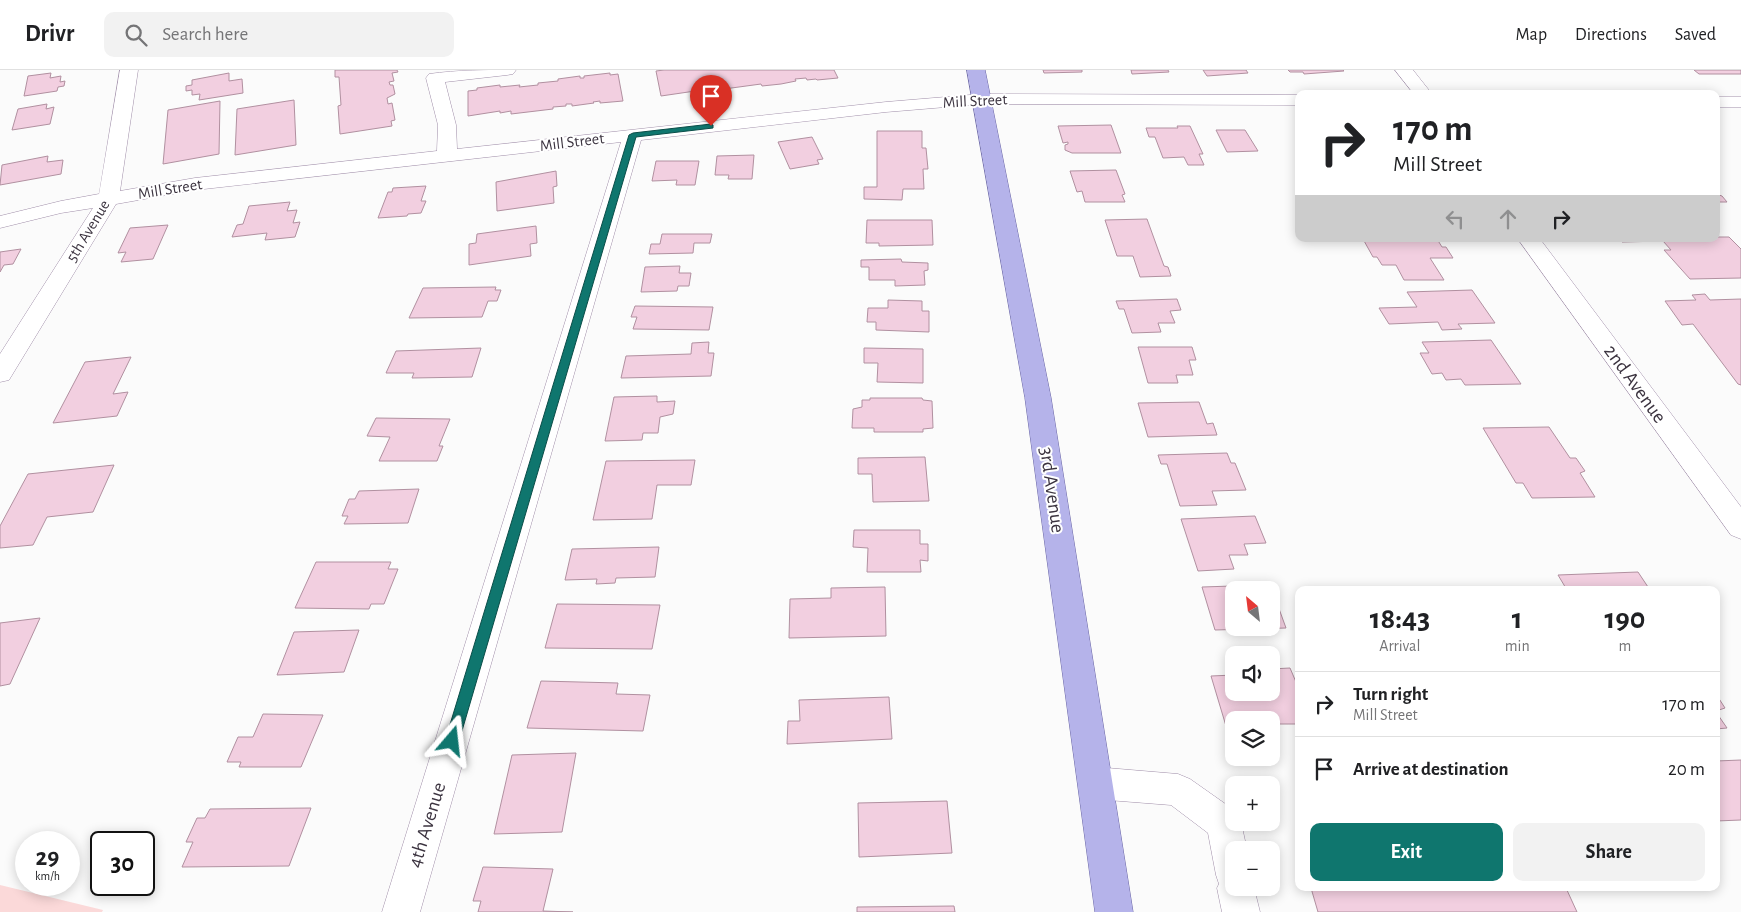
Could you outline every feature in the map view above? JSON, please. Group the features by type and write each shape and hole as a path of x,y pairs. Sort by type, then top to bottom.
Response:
{"main road":[{"name":"3rd Avenue","path":"976,70 1038,398 1114,912"}],"street":[{"name":"5th Avenue","path":"0,374 109,198 129,70"},
{"path":"447,156 447,125 434,74 507,70"},
{"path":"1404,70 1420,90"},
{"name":"Mill Street","path":"0,222 109,198 195,184 886,107 982,99 1295,100"},
{"path":"1720,102 1741,102"},
{"name":"4th Avenue","path":"401,912 633,135"},
{"name":"2nd Avenue","path":"1531,242 1741,528"},
{"path":"1095,783 1178,790 1224,824 1227,841"},
{"path":"1238,896 1241,912"}],"shaded area":[{"path":"0,885 15,889 15,896 45,896 103,910 102,912 0,912"}],"building":[{"path":"335,70 397,70 398,72 392,73 394,81 389,82 390,85 393,85 395,94 387,98 388,104 392,103 395,120 391,121 392,126 340,134 338,106 341,105 339,77 335,77"},
{"path":"834,70 838,78 817,80 795,79 796,81 781,84 762,86 761,84 661,96 656,71"},
{"path":"1043,70 1082,70 1082,72 1044,73"},
{"path":"1131,70 1168,70 1169,72 1132,74"},
{"path":"1203,70 1246,70 1248,73 1207,76"},
{"path":"1288,70 1344,71 1304,74 1303,72 1290,72"},
{"path":"1694,70 1741,70 1741,74 1699,74"},
{"path":"51,73 50,78 61,76 60,82 65,81 64,86 58,87 57,91 24,96 28,76"},
{"path":"229,73 229,81 242,79 243,93 199,100 200,94 192,95 192,90 186,91 186,86 192,85 192,80"},
{"path":"610,73 610,75 618,74 623,101 600,103 600,101 572,106 572,104 566,104 566,106 553,107 553,109 511,114 511,111 500,113 500,111 468,116 468,91 477,90 477,88 500,85 500,87 520,85 519,87 538,85 538,83 558,81 558,79 580,76 580,78 584,78 584,76"},
{"path":"294,100 296,145 235,155 237,109"},
{"path":"220,101 219,154 163,164 168,110"},
{"path":"47,104 46,109 54,107 50,124 12,130 18,109"},
{"path":"1111,125 1121,153 1072,153 1065,150 1065,145 1068,142 1063,143 1058,126"},
{"path":"1177,126 1190,126 1203,154 1199,154 1204,165 1188,165 1184,157 1163,158 1155,137 1149,137 1146,128 1178,128"},
{"path":"1216,130 1245,130 1258,151 1227,152"},
{"path":"877,131 922,131 922,148 926,148 928,169 923,169 924,189 903,189 902,200 864,199 864,187 877,187"},
{"path":"812,137 823,159 817,160 819,164 790,169 778,142"},
{"path":"754,155 752,179 728,179 729,175 715,175 717,156"},
{"path":"48,156 47,162 63,160 61,174 0,185 2,165"},
{"path":"656,161 699,161 695,185 676,185 677,180 652,181"},
{"path":"1116,170 1125,194 1122,195 1125,202 1085,202 1082,191 1077,192 1070,171"},
{"path":"556,171 557,186 553,187 554,203 497,211 496,182"},
{"path":"426,186 421,201 426,201 421,213 378,218 388,192 392,192 393,188"},
{"path":"1720,195 1722,196 1727,202 1720,202"},
{"path":"290,202 287,211 297,210 293,223 300,222 295,237 265,240 267,233 232,237 237,225 243,224 249,206"},
{"path":"1147,219 1164,266 1168,267 1171,276 1140,277 1133,256 1117,256 1105,220"},
{"path":"867,220 932,220 933,245 879,246 879,243 866,243"},
{"path":"168,225 153,259 121,262 126,252 118,253 130,228"},
{"path":"536,226 537,243 530,244 531,256 469,265 469,244 476,243 477,234"},
{"path":"662,234 712,234 710,243 694,243 693,253 649,254 651,244 660,244"},
{"path":"1720,237 1729,237 1741,249 1741,278 1690,279 1664,250 1671,250 1664,242 1720,242"},
{"path":"1365,242 1439,242 1442,247 1446,247 1453,258 1430,258 1444,280 1404,280 1396,265 1382,265 1377,257 1373,257"},
{"path":"21,249 13,264 4,265 0,272 0,252"},
{"path":"901,259 902,262 928,263 928,270 924,271 925,285 895,286 895,280 869,280 869,267 861,267 861,260"},
{"path":"680,266 679,273 691,273 689,286 678,286 677,291 641,292 645,267"},
{"path":"496,287 495,290 501,290 497,301 488,301 482,317 409,318 423,288"},
{"path":"1472,290 1495,323 1458,324 1462,329 1442,330 1438,322 1389,324 1379,308 1417,307 1407,292"},
{"path":"1705,294 1710,300 1741,299 1741,385 1738,384 1693,324 1682,325 1665,301 1696,300 1692,295"},
{"path":"1177,299 1181,310 1170,311 1175,323 1158,323 1161,332 1132,333 1124,309 1119,309 1116,301"},
{"path":"888,300 922,301 922,311 929,311 929,332 876,330 876,322 867,322 868,308 888,308"},
{"path":"635,306 713,307 709,330 633,329 637,317 631,317"},
{"path":"1491,340 1521,384 1465,385 1461,379 1446,380 1442,373 1432,374 1420,353 1429,353 1422,342"},
{"path":"709,342 708,353 714,353 711,376 621,378 626,356 691,354 692,343"},
{"path":"1138,347 1192,347 1196,360 1189,360 1193,375 1176,375 1178,383 1148,383"},
{"path":"481,348 472,377 412,378 414,373 386,373 396,351"},
{"path":"864,348 923,349 923,383 877,382 878,363 864,363"},
{"path":"131,357 113,394 128,392 117,416 53,423 85,362"},
{"path":"657,396 657,402 675,401 673,414 660,417 658,433 643,433 642,440 605,441 614,397"},
{"path":"870,398 922,398 923,400 932,401 933,428 923,429 923,432 874,432 874,428 852,428 853,409 862,407 862,400 870,400"},
{"path":"1199,402 1207,424 1213,423 1217,435 1148,437 1138,403"},
{"path":"376,418 450,419 439,446 443,446 437,461 379,461 390,437 367,436"},
{"path":"1549,427 1570,458 1576,458 1585,471 1580,473 1595,497 1532,498 1523,483 1516,483 1483,428"},
{"path":"1227,453 1231,463 1235,463 1246,490 1212,491 1217,505 1180,506 1167,464 1161,464 1158,455"},
{"path":"925,457 929,501 873,502 872,474 858,474 858,458"},
{"path":"695,460 691,485 657,485 652,519 593,520 606,461"},
{"path":"114,465 93,512 47,517 33,545 0,548 0,526 28,474"},
{"path":"419,489 408,523 344,524 348,516 342,516 349,499 355,499 359,491"},
{"path":"1255,516 1266,543 1244,544 1248,555 1229,555 1234,569 1198,571 1181,519"},
{"path":"854,530 920,530 920,544 928,544 928,561 920,560 921,572 867,572 868,548 853,547"},
{"path":"659,547 655,577 616,578 615,583 596,584 597,579 565,580 572,549"},
{"path":"316,562 391,562 388,569 398,569 384,604 371,604 369,609 295,608"},
{"path":"1638,572 1647,586 1565,586 1558,575"},
{"path":"1225,586 1225,630 1215,630 1202,587"},
{"path":"885,587 886,636 789,638 790,599 831,598 831,588"},
{"path":"557,604 660,605 652,649 545,648"},
{"path":"1280,612 1286,628 1280,628"},
{"path":"40,618 10,684 0,686 0,623"},
{"path":"359,630 344,672 277,675 294,632"},
{"path":"1290,668 1295,680 1295,724 1280,724 1280,711 1225,711 1225,723 1211,676 1225,675 1225,701 1280,701 1280,669"},
{"path":"541,681 618,683 616,694 650,695 643,731 527,728"},
{"path":"889,697 892,739 787,744 788,721 800,721 799,700"},
{"path":"1720,700 1725,708 1720,710"},
{"path":"263,714 323,715 301,767 239,767 241,762 227,762 238,737 253,737"},
{"path":"1720,718 1727,728 1720,729"},
{"path":"576,753 562,832 494,834 512,755"},
{"path":"1741,760 1741,820 1720,821 1720,761"},
{"path":"947,801 952,853 859,857 858,803"},
{"path":"311,808 289,866 182,867 193,842 186,842 197,818 205,818 210,809"},
{"path":"483,867 553,869 543,911 573,912 478,912 481,901 473,901"},
{"path":"1312,891 1567,891 1577,912 1318,912"},
{"path":"954,906 955,912 857,912 857,907"}],"route":[{"path":"452,741 633,135 711,126"}]}
